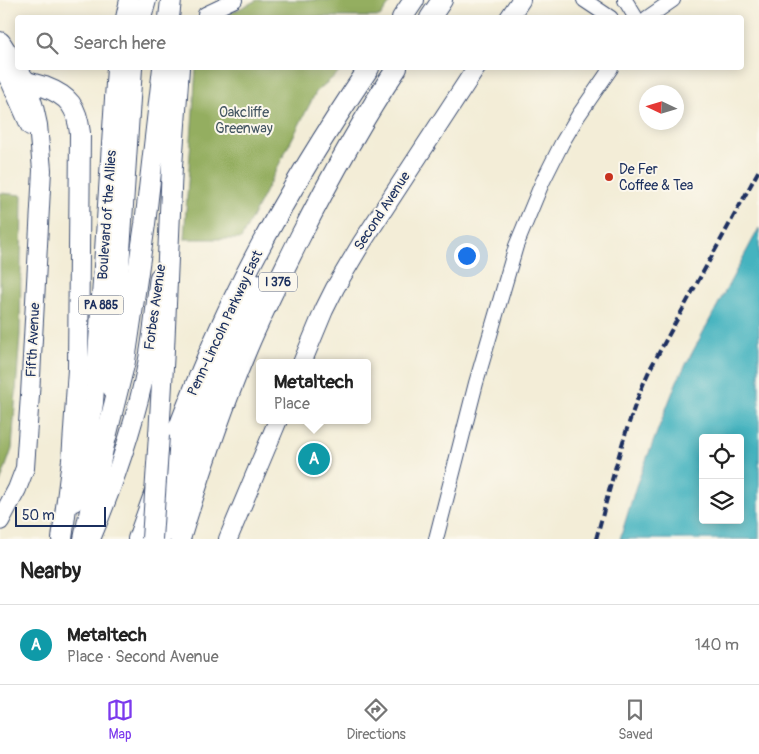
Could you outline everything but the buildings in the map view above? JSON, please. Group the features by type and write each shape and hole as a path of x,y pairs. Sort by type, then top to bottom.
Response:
{"highway":[{"path":"169,15 171,0"},
{"path":"183,15 184,0"},
{"path":"404,15 414,0"},
{"path":"432,15 442,0"},
{"name":"Fifth Avenue","path":"0,42 15,64"},
{"name":"Fifth Avenue","path":"19,70 26,80"},
{"path":"103,449 122,374 145,224 163,70"},
{"name":"Forbes Avenue","path":"172,166 179,70"},
{"name":"Penn-Lincoln Parkway East","path":"138,539 180,423 222,324 265,236 308,162 368,70"},
{"path":"180,539 191,473 213,388 242,324 308,196 396,70"},
{"path":"26,80 54,91 68,100 76,115 80,133 77,403 63,539"},
{"path":"152,539 164,350 172,166"},
{"path":"127,539 180,423"},
{"name":"Boulevard of the Allies","path":"87,535 103,449"},
{"path":"160,539 191,473"}],"main road":[{"path":"511,15 521,0"},
{"path":"129,15 141,6"},
{"name":"Fifth Avenue","path":"0,66 10,81 41,152"},
{"name":"Boulevard of the Allies","path":"63,539 87,446 94,403 116,70"},
{"name":"Boulevard of the Allies","path":"103,449 108,427 113,380 133,70"},
{"name":"Second Avenue","path":"304,359 324,310 352,258 475,70"},
{"name":"Fifth Avenue","path":"0,522 17,489 25,468 42,170 36,116 26,80"},
{"name":"Forbes Avenue","path":"87,535 120,465 141,390 151,338 172,166"},
{"path":"228,539 276,424"}],"street":[{"path":"204,15 212,0"},
{"path":"205,15 235,0"},
{"path":"584,0 606,15"},
{"path":"625,0 634,15"},
{"path":"651,15 673,0"},
{"path":"436,539 476,383 516,246 542,183 562,142 610,70"}],"green space":[{"path":"257,0 392,0 381,15 227,15"},
{"name":"Oakcliffe Greenway","path":"196,70 342,70 316,92 241,239 184,239"},
{"path":"0,193 22,195 20,334 12,449 0,483"}],"water":[{"path":"759,228 759,539 620,539 636,486 677,381"}],"railway":[{"path":"596,539 626,431 641,389 650,369 759,170"}],"place":[{"name":"De Fer Coffee & Tea","path":"609,177"},
{"name":"Metaltech","path":"314,459"}]}
